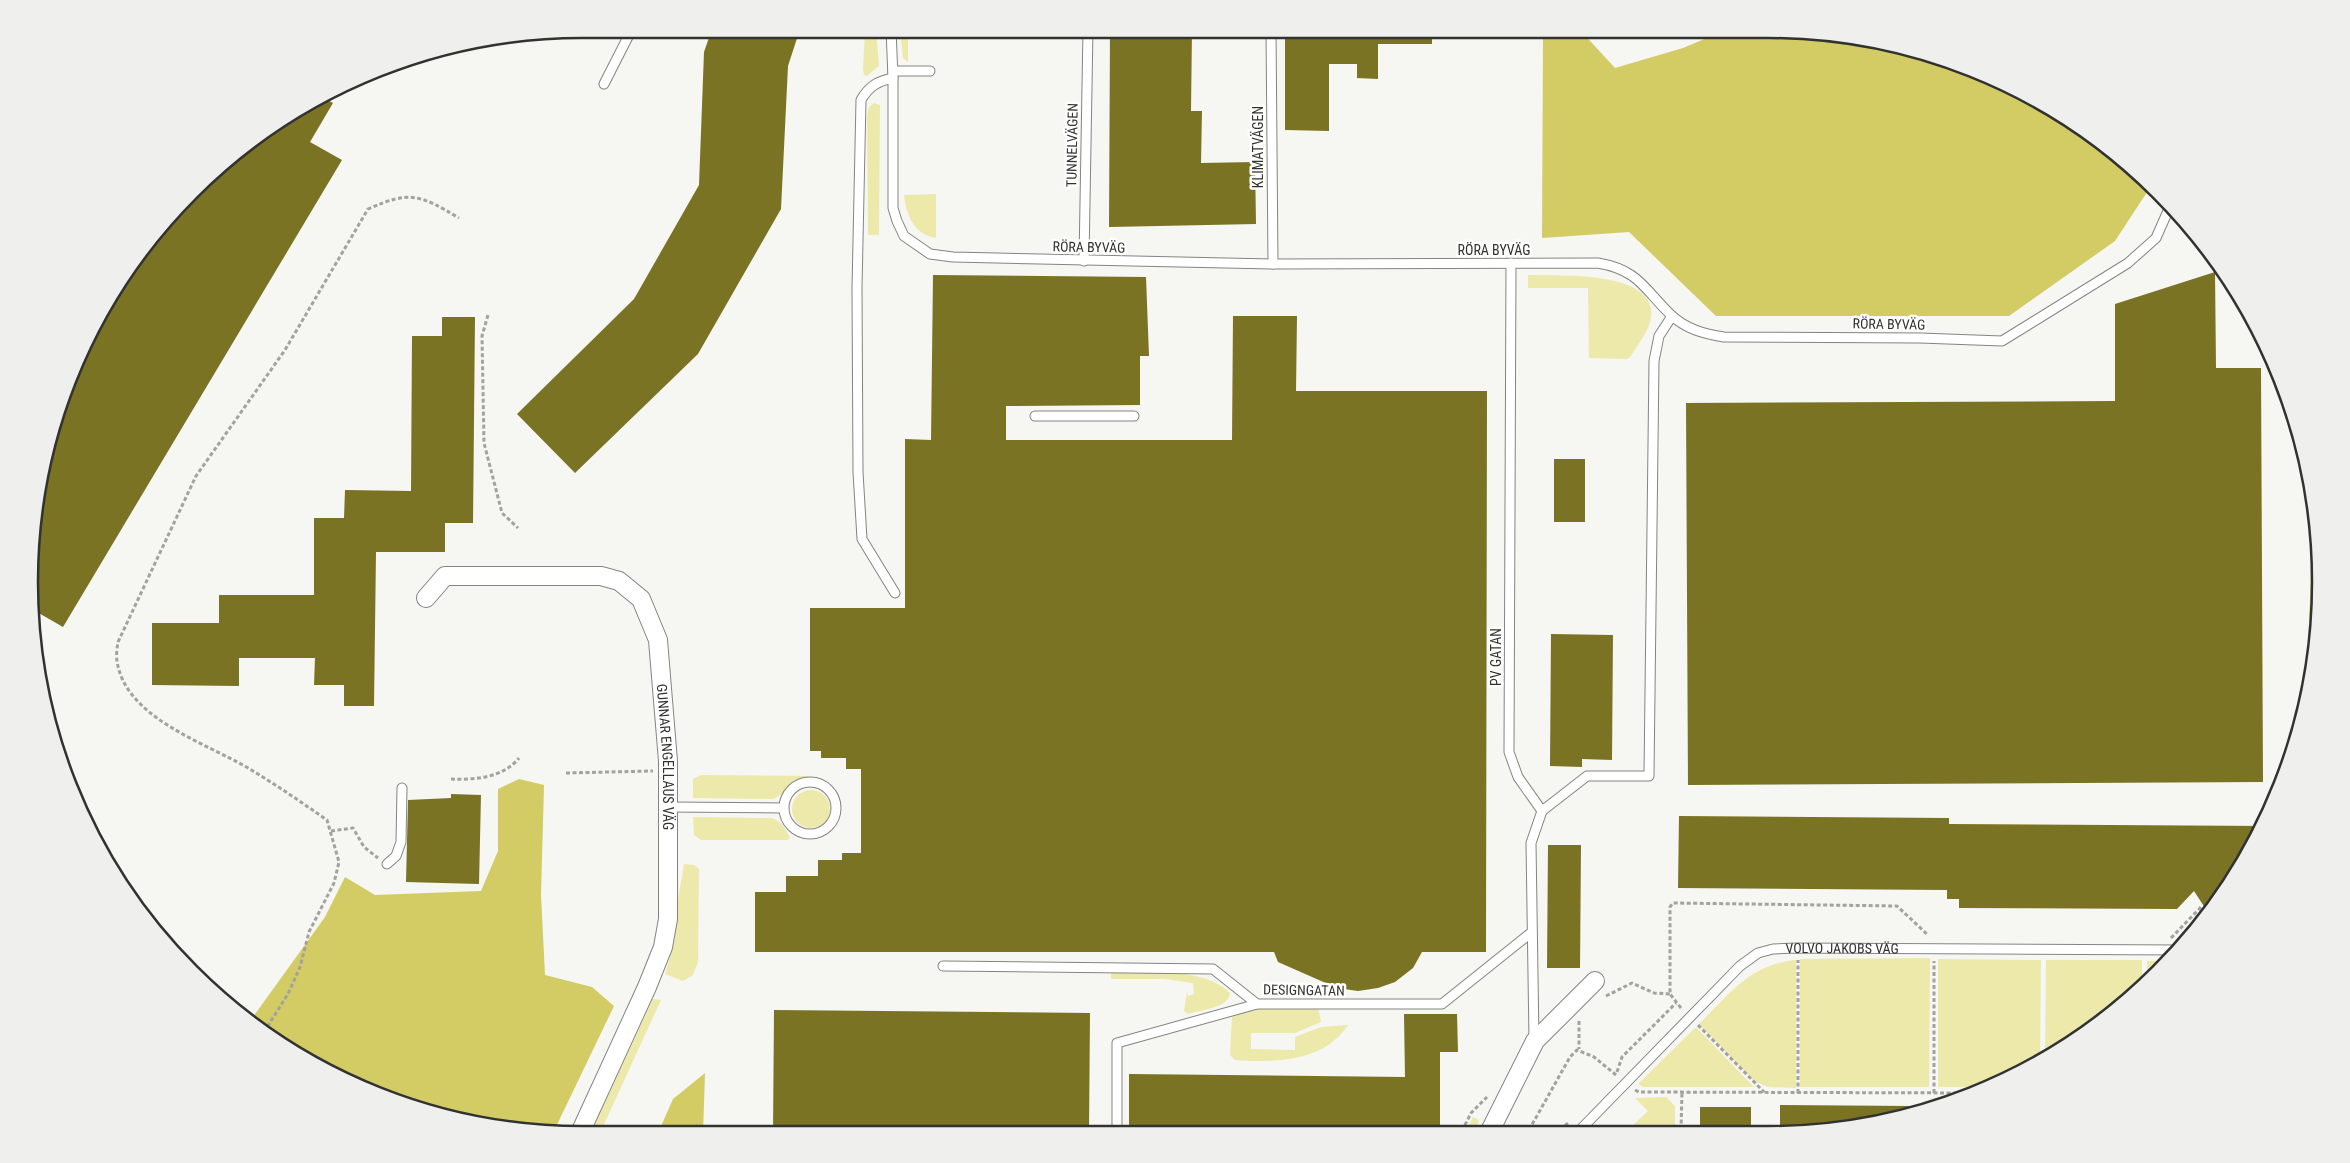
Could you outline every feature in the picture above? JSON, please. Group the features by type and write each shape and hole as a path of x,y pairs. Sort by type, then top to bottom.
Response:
{"street":[{"name":"GUNNAR ENGELLAUS VÄG","path":"426,598 445,576 601,576 619,581 630,587 641,599 658,640 668,770 668,919 663,947 583,1126"},
{"path":"1492,1126 1534,1041 1595,981"}],"lane":[{"path":"604,84 627,38"},
{"name":"RÖRA BYVÄG","path":"891,38 893,75 893,208 904,236 930,254 953,257 1084,261 1273,264 1598,264 1614,266 1631,274 1651,292 1672,316 1691,329 1706,335 1724,337 2002,341 2128,263 2156,238 2167,211"},
{"name":"TUNNELVÄGEN","path":"1084,261 1088,38"},
{"name":"KLIMATVÄGEN","path":"1271,38 1273,264"},
{"path":"895,593 862,539 858,472 857,288 861,100 867,89 893,75 930,71"},
{"name":"PV GATAN","path":"1511,264 1510,752 1518,777 1542,810"},
{"path":"1534,1041 1531,843 1542,810 1587,776 1650,776 1654,362 1659,336 1672,316"},
{"path":"1035,416 1134,416"},
{"path":"812,782 828,789 835,804 835,813 827,828 811,834 803,834 788,824 783,808 789,792 795,786 812,782"},
{"path":"387,864 396,856 400,842 402,788"},
{"path":"668,807 783,808"},
{"name":"DESIGNGATAN","path":"943,966 1213,969 1257,1004 1442,1004 1532,932"},
{"name":"VOLVO JAKOBS VÄG","path":"1584,1126 1719,986 1758,953 1772,949 1798,948 2168,950"},
{"path":"1117,1126 1117,1043 1257,1004"}],"path":[{"path":"268,1026 288,994 300,967 309,932 334,883 339,862 327,820 246,767 169,727 140,702 127,687 117,661 118,642 196,476 285,350 368,209 386,201 408,196 426,199 459,218"},
{"path":"488,315 482,336 484,443 502,513 518,528"},
{"path":"451,779 478,780 514,765 520,758"},
{"path":"566,773 668,770"},
{"path":"331,831 353,828 364,847 387,864"},
{"path":"1764,1092 1676,1003 1670,994 1670,907 1676,903 1898,906 1927,934 1934,938 1934,1093"},
{"path":"2169,940 2202,906"},
{"path":"1798,948 1798,1093"},
{"path":"1597,1001 1632,983 1654,993 1670,994"},
{"path":"1609,1082 1616,1075 1622,1057 1676,1003"},
{"path":"1579,1016 1580,1049"},
{"path":"1580,1049 1594,1057 1625,1084 1639,1092 1953,1093"},
{"path":"1532,1126 1570,1057 1580,1049"},
{"path":"1681,1126 1682,1092"},
{"path":"1564,1126 1572,1119"}],"shaded area":[{"path":"865,38 877,38 879,66 867,76 864,75"},
{"path":"901,38 908,38 908,62 903,58"},
{"path":"1510,38 1587,38 1615,68 1683,48 1707,38 1804,39 1840,42 1909,56 1977,79 2040,110 2100,150 2147,192 2115,241 2009,316 1716,316 1629,232 1542,238 1543,39"},
{"path":"874,103 880,105 879,235 868,235 867,115 869,107"},
{"path":"936,194 936,238 922,233 912,222 904,195"},
{"path":"1528,275 1581,276 1603,278 1623,283 1639,291 1649,302 1651,318 1648,328 1631,356 1627,359 1589,358 1588,288 1528,288"},
{"path":"2311,562 2311,617 2308,654"},
{"path":"701,775 812,776 791,782 779,796 773,799 693,798 693,779"},
{"path":"519,779 544,785 541,895 545,975 592,987 614,1006 557,1125 510,1121 475,1115 407,1097 373,1084 309,1053 254,1016 325,917 345,877 375,895 481,891 498,851 498,789"},
{"path":"811,790 825,795 830,809 825,823 811,828 797,823 792,809 797,795"},
{"path":"693,817 772,818 781,823 790,837 788,840 701,840 694,835"},
{"path":"684,864 694,865 699,869 698,962 693,975 683,981 665,974 675,940 677,905"},
{"path":"1930,958 1929,1087 1800,1087 1800,959"},
{"path":"1938,959 2041,960 2040,1053 1969,1087 1938,1087"},
{"path":"1796,960 1796,1088 1768,1087 1754,1081 1699,1024 1731,991 1753,974 1780,963"},
{"path":"2046,960 2142,960 2142,977 2127,991 2071,1034 2045,1050"},
{"path":"2147,961 2158,961 2153,966 2147,972"},
{"path":"1111,972 1157,972 1190,975 1219,985 1230,993 1225,1002 1219,1005 1188,1014 1184,1011 1187,992 1188,996 1194,994 1193,983 1165,979 1111,979"},
{"path":"653,999 661,1000 603,1126 594,1126"},
{"path":"1257,1008 1318,1008 1321,1022 1295,1033 1251,1033 1251,1049 1295,1050 1295,1037 1321,1027 1348,1025 1338,1037 1326,1046 1297,1058 1266,1061 1235,1060 1230,1055 1232,1016 1235,1013"},
{"path":"1696,1027 1755,1087 1643,1087 1638,1084"},
{"path":"705,1073 703,1126 661,1126 673,1099"},
{"path":"1666,1097 1675,1106 1675,1126 1632,1126 1648,1111 1635,1098"},
{"path":"1473,1117 1479,1120 1477,1126 1468,1126"}],"building":[{"path":"709,38 797,38 788,66 781,209 698,354 575,473 517,414 634,299 699,185 704,52"},
{"path":"1110,38 1192,38 1191,111 1202,111 1201,163 1255,162 1256,224 1109,227"},
{"path":"1285,38 1432,38 1432,44 1378,44 1378,79 1357,78 1357,64 1329,64 1329,131 1285,130"},
{"path":"328,100 333,103 310,142 342,160 63,627 39,613 39,546 42,510 48,475 66,407 79,373 110,309 129,279 172,223 223,172 287,124"},
{"path":"2215,272 2216,368 2261,368 2263,782 1688,785 1686,403 2115,401 2115,304"},
{"path":"933,275 1146,277 1149,356 1140,356 1140,405 1006,406 1006,440 1232,440 1233,316 1297,316 1296,391 1487,391 1486,952 1422,952 1413,968 1395,982 1378,988 1358,991 1337,988 1278,962 1274,952 755,952 755,892 786,892 786,876 818,876 818,860 842,860 842,853 861,853 861,769 846,769 846,758 821,758 821,751 810,751 810,608 905,608 905,439 931,440"},
{"path":"442,317 475,317 473,523 445,523 445,552 376,552 374,706 344,706 344,685 314,685 315,658 239,658 239,686 152,685 152,623 219,623 219,595 314,595 314,518 344,518 345,490 411,491 412,336 442,336"},
{"path":"1554,459 1585,459 1585,522 1554,522"},
{"path":"1551,634 1613,635 1612,760 1582,759 1582,767 1550,766"},
{"path":"451,794 481,795 479,884 406,882 408,800 451,798"},
{"path":"1679,816 1949,818 1949,824 2254,826 2240,854 2204,907 2194,891 2177,909 1959,908 1959,899 1947,899 1947,890 1678,888"},
{"path":"1548,845 1581,845 1580,968 1547,968"},
{"path":"774,1010 1090,1013 1089,1126 773,1126"},
{"path":"1404,1014 1457,1014 1458,1052 1440,1052 1440,1126 1129,1126 1129,1074 1405,1077"},
{"path":"1780,1105 1912,1106 1840,1121 1780,1125"},
{"path":"1700,1107 1751,1107 1751,1126 1700,1126"}]}
